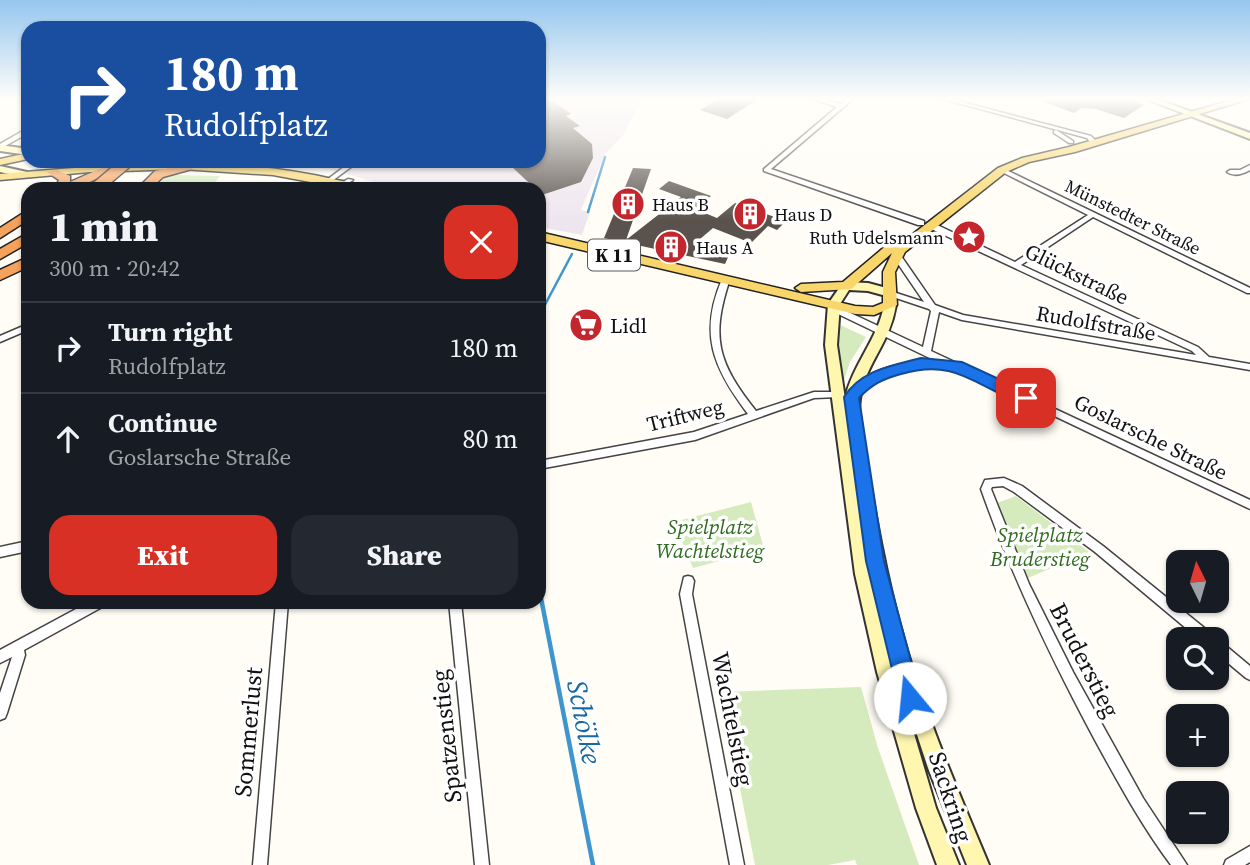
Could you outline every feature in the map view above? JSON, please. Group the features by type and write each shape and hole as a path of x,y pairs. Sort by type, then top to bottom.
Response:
{"highway":[{"path":"81,182 117,168"},
{"path":"108,182 124,168"},
{"path":"150,182 172,168"},
{"path":"0,234 21,219"},
{"path":"0,255 21,242"},
{"path":"0,264 21,250"},
{"path":"0,276 21,265"}],"main road":[{"path":"834,304 846,286 882,257 1002,170 1094,139"},
{"path":"844,396 884,331 890,299 889,272 896,255 926,224 1000,165 1071,142 1089,141"},
{"path":"0,147 21,152"},
{"path":"0,162 21,156"},
{"path":"0,177 58,168"},
{"path":"219,168 273,172 339,182"},
{"path":"299,168 339,182"},
{"path":"0,169 24,174"},
{"name":"K 11","path":"546,236 726,279 800,292 846,286 868,287 890,299"},
{"name":"K 11","path":"546,236 800,292 834,304 869,311 890,299"},
{"name":"Sackring","path":"834,304 831,340 834,374 844,396 875,561 896,653 927,746 978,865"},
{"name":"Sackring","path":"844,396 870,608 926,807 948,865"}],"street":[{"name":"Glückstraße","path":"802,139 766,170 926,224 1195,349 1206,359"},
{"path":"1067,139 1071,142"},
{"path":"1085,139 1089,141"},
{"path":"1230,172 1241,172 1250,167"},
{"path":"339,182 350,168"},
{"name":"Münstedter Straße","path":"1002,170 1250,291"},
{"path":"1017,264 1092,215"},
{"path":"896,255 935,311 927,351"},
{"path":"726,279 714,316 717,355 728,383 754,416"},
{"name":"Rudolfstraße","path":"890,299 935,311 1250,367"},
{"name":"Goslarsche Straße","path":"834,304 839,311 1250,505"},
{"path":"0,340 21,330"},
{"path":"844,396 875,376 913,364 957,365"},
{"name":"Triftweg","path":"546,464 695,436 814,395 844,396"},
{"name":"Bruderstieg","path":"1180,865 1123,777 1060,661 1002,535 986,489 989,483 1004,482 1018,489 1099,549 1194,627"},
{"path":"0,552 21,548"},
{"name":"Wachtelstieg","path":"688,581 685,594 737,865"},
{"path":"0,657 88,609"},
{"name":"Sommerlust","path":"260,865 281,609"},
{"name":"Spatzenstieg","path":"456,609 482,865"},
{"path":"0,713 19,655 18,648"},
{"path":"1229,656 1250,674"},
{"path":"1230,865 1250,853"}],"shaded area":[{"path":"546,139 619,139 605,154 581,210 590,212 582,235 546,228 546,182 374,182 321,168 546,168"}],"green space":[{"path":"168,175 220,176 215,182 160,182"},
{"path":"838,324 866,337 850,362 844,380 841,380 839,373"},
{"name":"Spielplatz Bruderstieg","path":"1016,496 1089,552 1028,578 997,503"},
{"name":"Spielplatz Wachtelstieg","path":"751,502 764,549 693,568 674,522"},
{"path":"861,687 878,748 919,865 857,865 855,860 828,865 755,865 721,692"}],"building":[{"path":"546,139 586,139 592,144 593,158 581,182 546,194 546,182 528,182 513,168 546,168"},
{"path":"633,168 651,169 626,240 681,197 659,189 669,181 711,196 695,209 717,218 735,203 786,221 777,230 768,226 751,243 713,228 693,245 730,253 725,264 604,238"}],"waterway":[{"name":"Schölke","path":"588,212 605,157"},
{"name":"Schölke","path":"546,303 572,254"},
{"name":"Schölke","path":"543,609 593,865"}],"place":[{"name":"Haus B","path":"628,204"},
{"name":"Haus D","path":"750,214"},
{"name":"Ruth Udelsmann","path":"969,237"},
{"name":"Haus A","path":"671,247"},
{"name":"Lidl","path":"586,325"}],"route":[{"path":"910,698 896,653 875,561 852,397 858,388 875,376 921,363 957,365 1026,398"}]}
